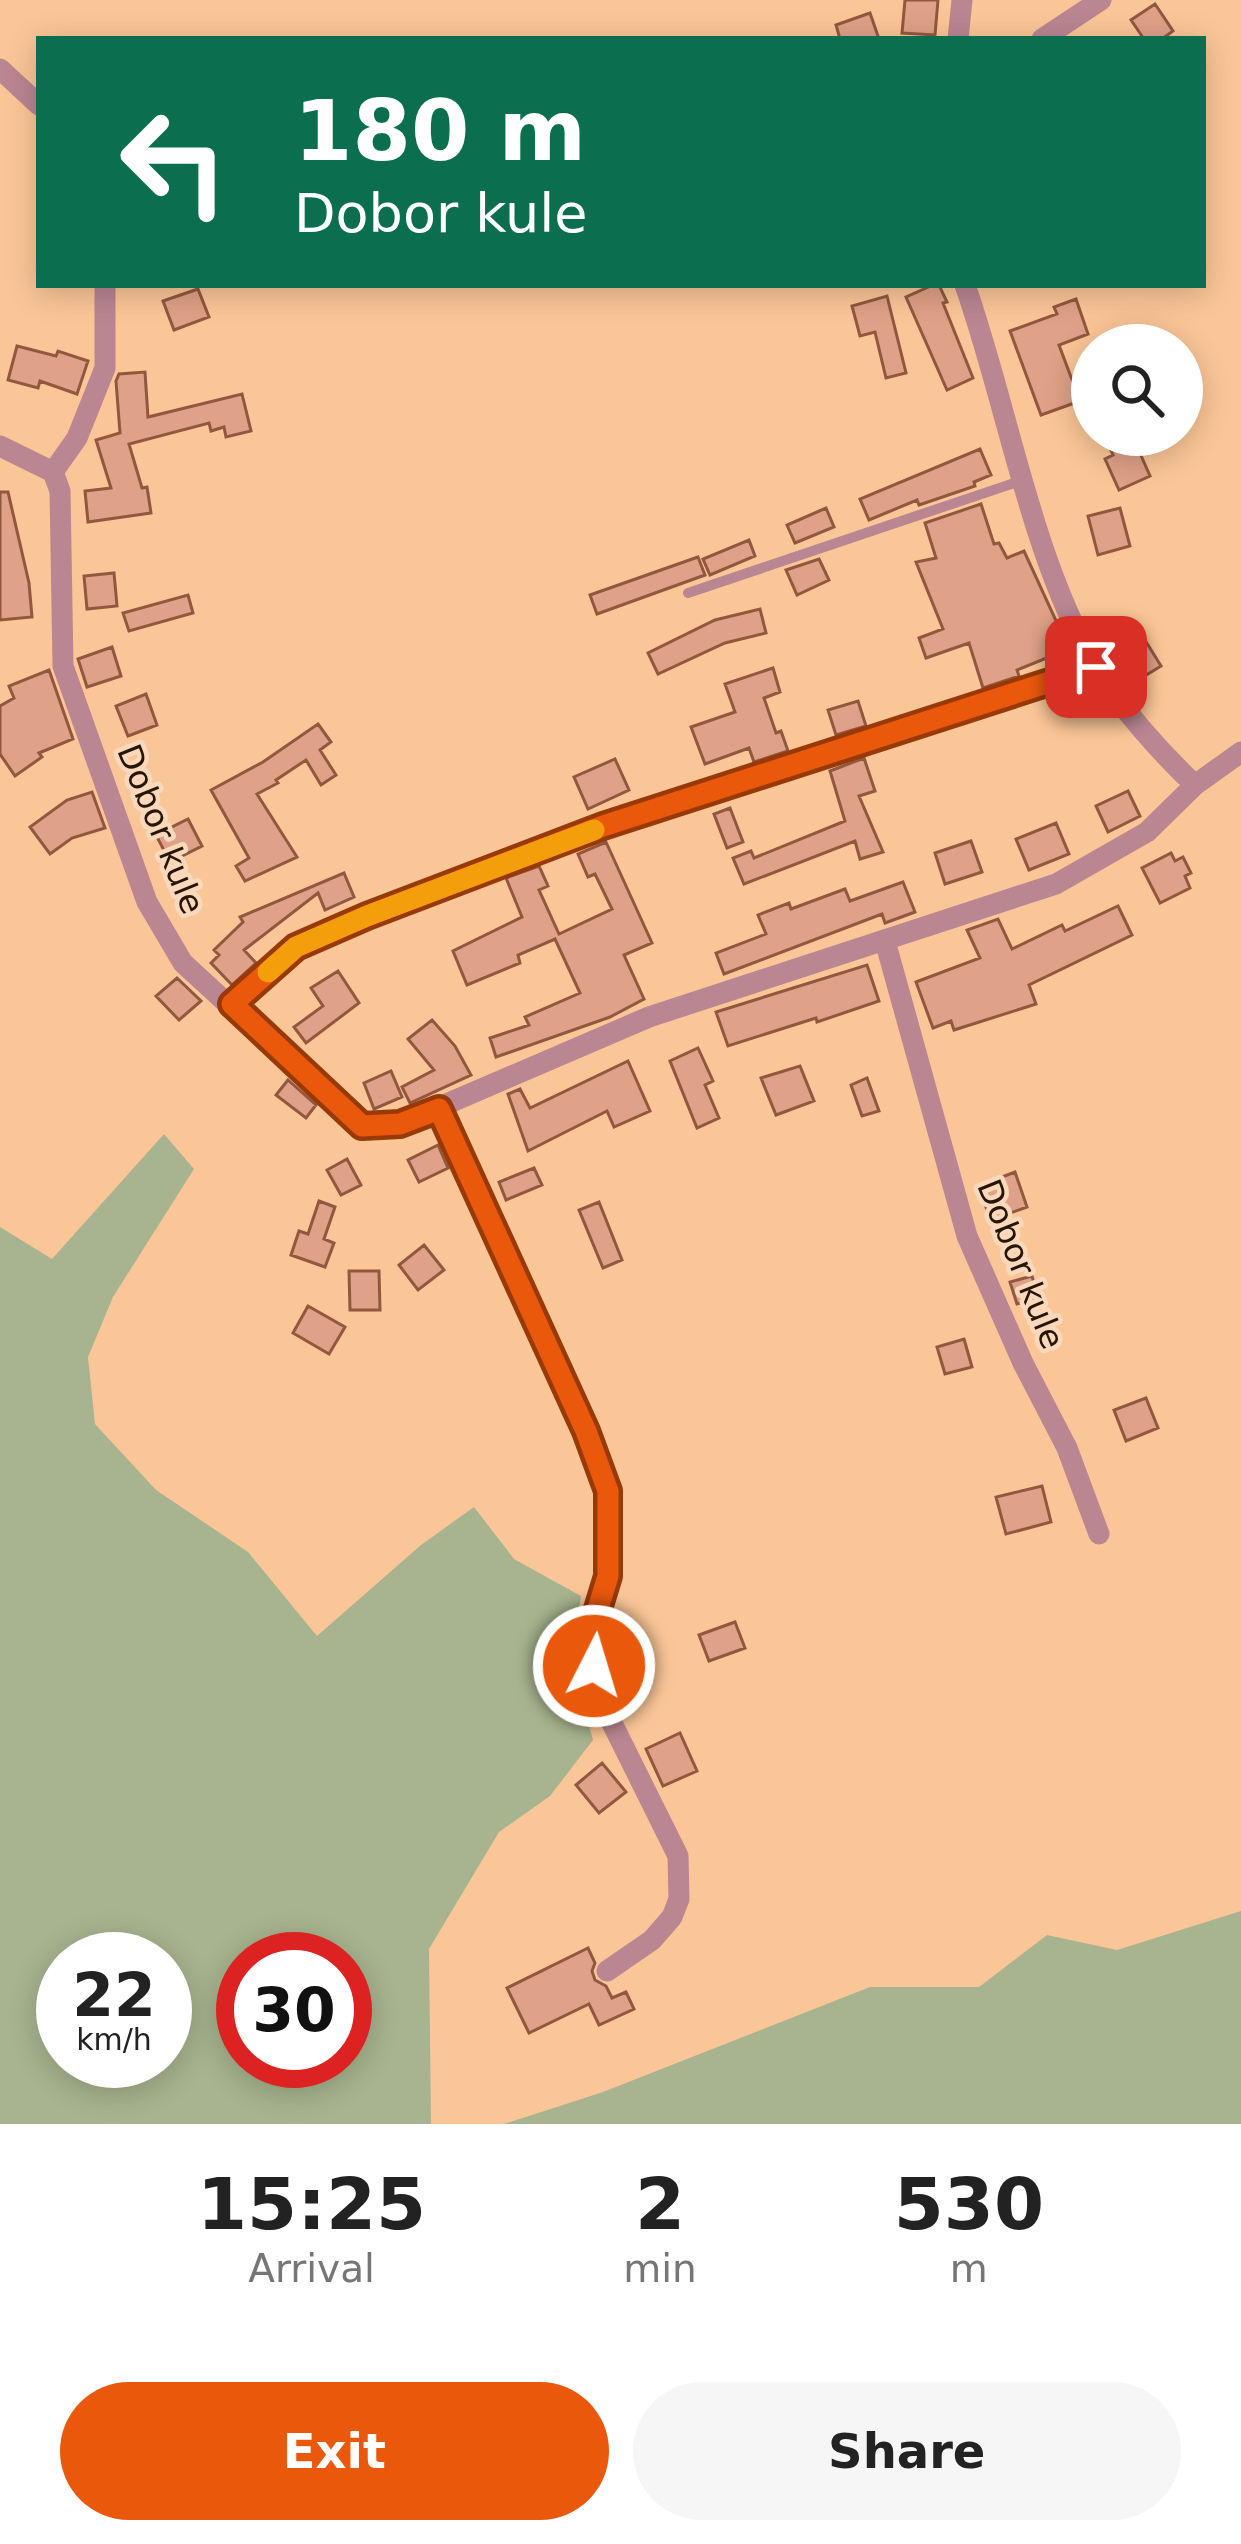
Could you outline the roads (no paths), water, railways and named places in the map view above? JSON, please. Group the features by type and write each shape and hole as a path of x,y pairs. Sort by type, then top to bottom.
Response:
{"street":[{"path":"958,36 962,0"},
{"path":"1047,36 1101,0"},
{"path":"0,69 36,102"},
{"path":"0,446 53,472 76,438 105,368 105,288"},
{"path":"966,288 1061,592 1096,667 1171,762 1195,785"},
{"name":"Dobor kule","path":"53,472 60,490 63,666 147,902 183,963 362,1126 400,1124 649,1017 1056,884 1147,832 1195,785 1241,752"},
{"path":"232,1004 296,947 367,916 624,819 1096,667"},
{"name":"Dobor kule","path":"885,941 967,1236 1023,1364 1067,1448 1099,1534"},
{"path":"439,1109 586,1431 608,1491 608,1576 591,1632 594,1666 607,1713 678,1856 679,1899 672,1917 652,1940 608,1971"}],"lane":[{"path":"688,593 1023,480"}]}
